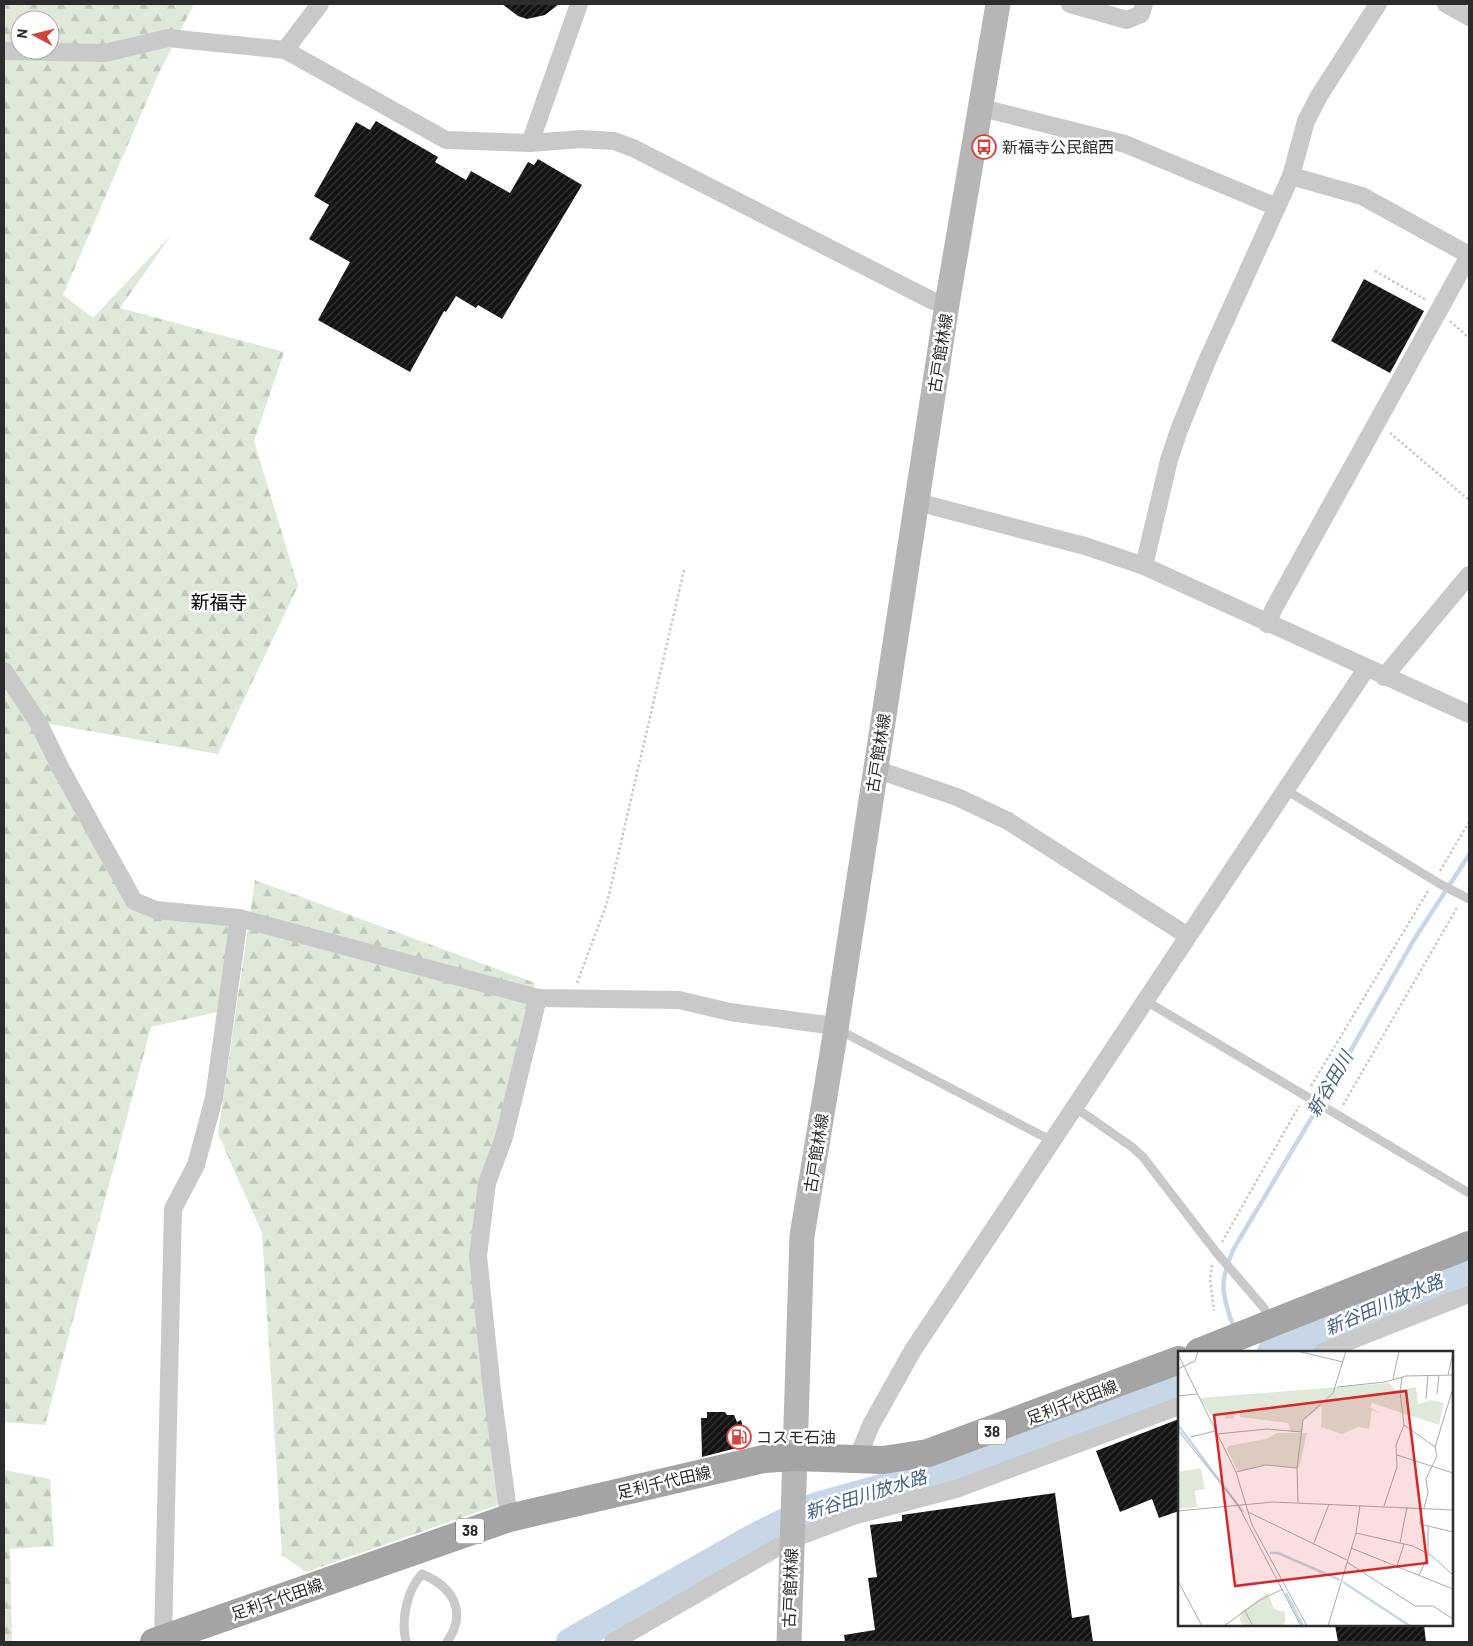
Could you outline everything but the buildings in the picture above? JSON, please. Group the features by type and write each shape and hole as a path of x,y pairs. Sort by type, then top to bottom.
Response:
{"main road":[{"name":"古戸館林線","path":"789,1642 802,1236 836,1029 947,304 982,108 998,4"},
{"path":"1203,1351 1469,1245"},
{"name":"足利千代田線","path":"159,1641 420,1562 509,1518 764,1459 795,1457 906,1458 928,1453 1178,1360"}],"street":[{"path":"285,50 320,4"},
{"path":"530,143 579,4"},
{"path":"1070,4 1127,20 1140,14 1144,4"},
{"path":"1144,566 1179,430 1207,361 1290,176 1312,108 1378,4"},
{"path":"1446,4 1469,18"},
{"path":"4,51 105,53 168,38 285,50 446,140 530,143 581,139 614,141 633,148 933,301 947,304"},
{"path":"982,108 1125,144 1277,207"},
{"path":"1267,624 1274,608 1469,255 1362,196 1290,176"},
{"path":"917,502 1085,546 1144,566 1267,624 1469,714"},
{"path":"1384,677 1469,575"},
{"path":"857,1459 871,1425 913,1350 1054,1142 1188,936 1366,669"},
{"path":"4,671 38,722 61,769 134,901 156,910 239,918 538,998 679,1000 730,1012 827,1025 836,1029"},
{"path":"875,769 957,797 1008,822 1188,936"},
{"path":"159,1641 173,1209 196,1165 214,1098 239,918"},
{"path":"509,1518 492,1391 478,1256 487,1183 504,1137 538,998"},
{"path":"1325,1351 1469,1294"},
{"path":"613,1642 792,1536 856,1515 956,1489 1178,1406"}],"lane":[{"path":"1286,790 1464,896"},
{"path":"1146,1001 1469,1193"},
{"path":"836,1029 1054,1142"},
{"path":"1076,1108 1132,1147 1143,1157 1218,1254 1264,1308 1273,1323"},
{"path":"406,1642 404,1627 406,1607 420,1562"},
{"path":"420,1562 433,1579 450,1592 455,1603 454,1629 446,1642"}],"path":[{"path":"1377,422 1469,500"},
{"path":"572,999 607,902 684,570"},
{"path":"1214,1311 1210,1280 1218,1254 1308,1097 1437,881 1469,822"},
{"path":"1333,1112 1464,896"}],"green space":[{"path":"4,4 194,4 158,75 63,295 93,318 172,234 120,308 284,352 254,441 298,586 218,754 39,722 134,901 239,918 226,1010 151,1027 45,1425 4,1422"},
{"path":"255,880 535,983 492,1169 480,1272 506,1498 495,1506 306,1572 282,1555 262,1233 218,1134"},
{"path":"4,1470 50,1479 54,1546 10,1549 12,1642 4,1642"}],"waterway":[{"name":"新谷田川","path":"1232,1323 1224,1294 1224,1279 1233,1250 1331,1085 1415,938 1469,855"},
{"name":"新谷田川放水路","path":"1273,1351 1469,1269"},
{"name":"新谷田川放水路","path":"570,1642 753,1538 817,1506 964,1465 1178,1386"}],"place":[{"name":"新福寺公民館西","path":"984,147"},
{"name":"コスモ石油","path":"739,1437"}],"district":[{"name":"新福寺","path":"219,602"}]}
